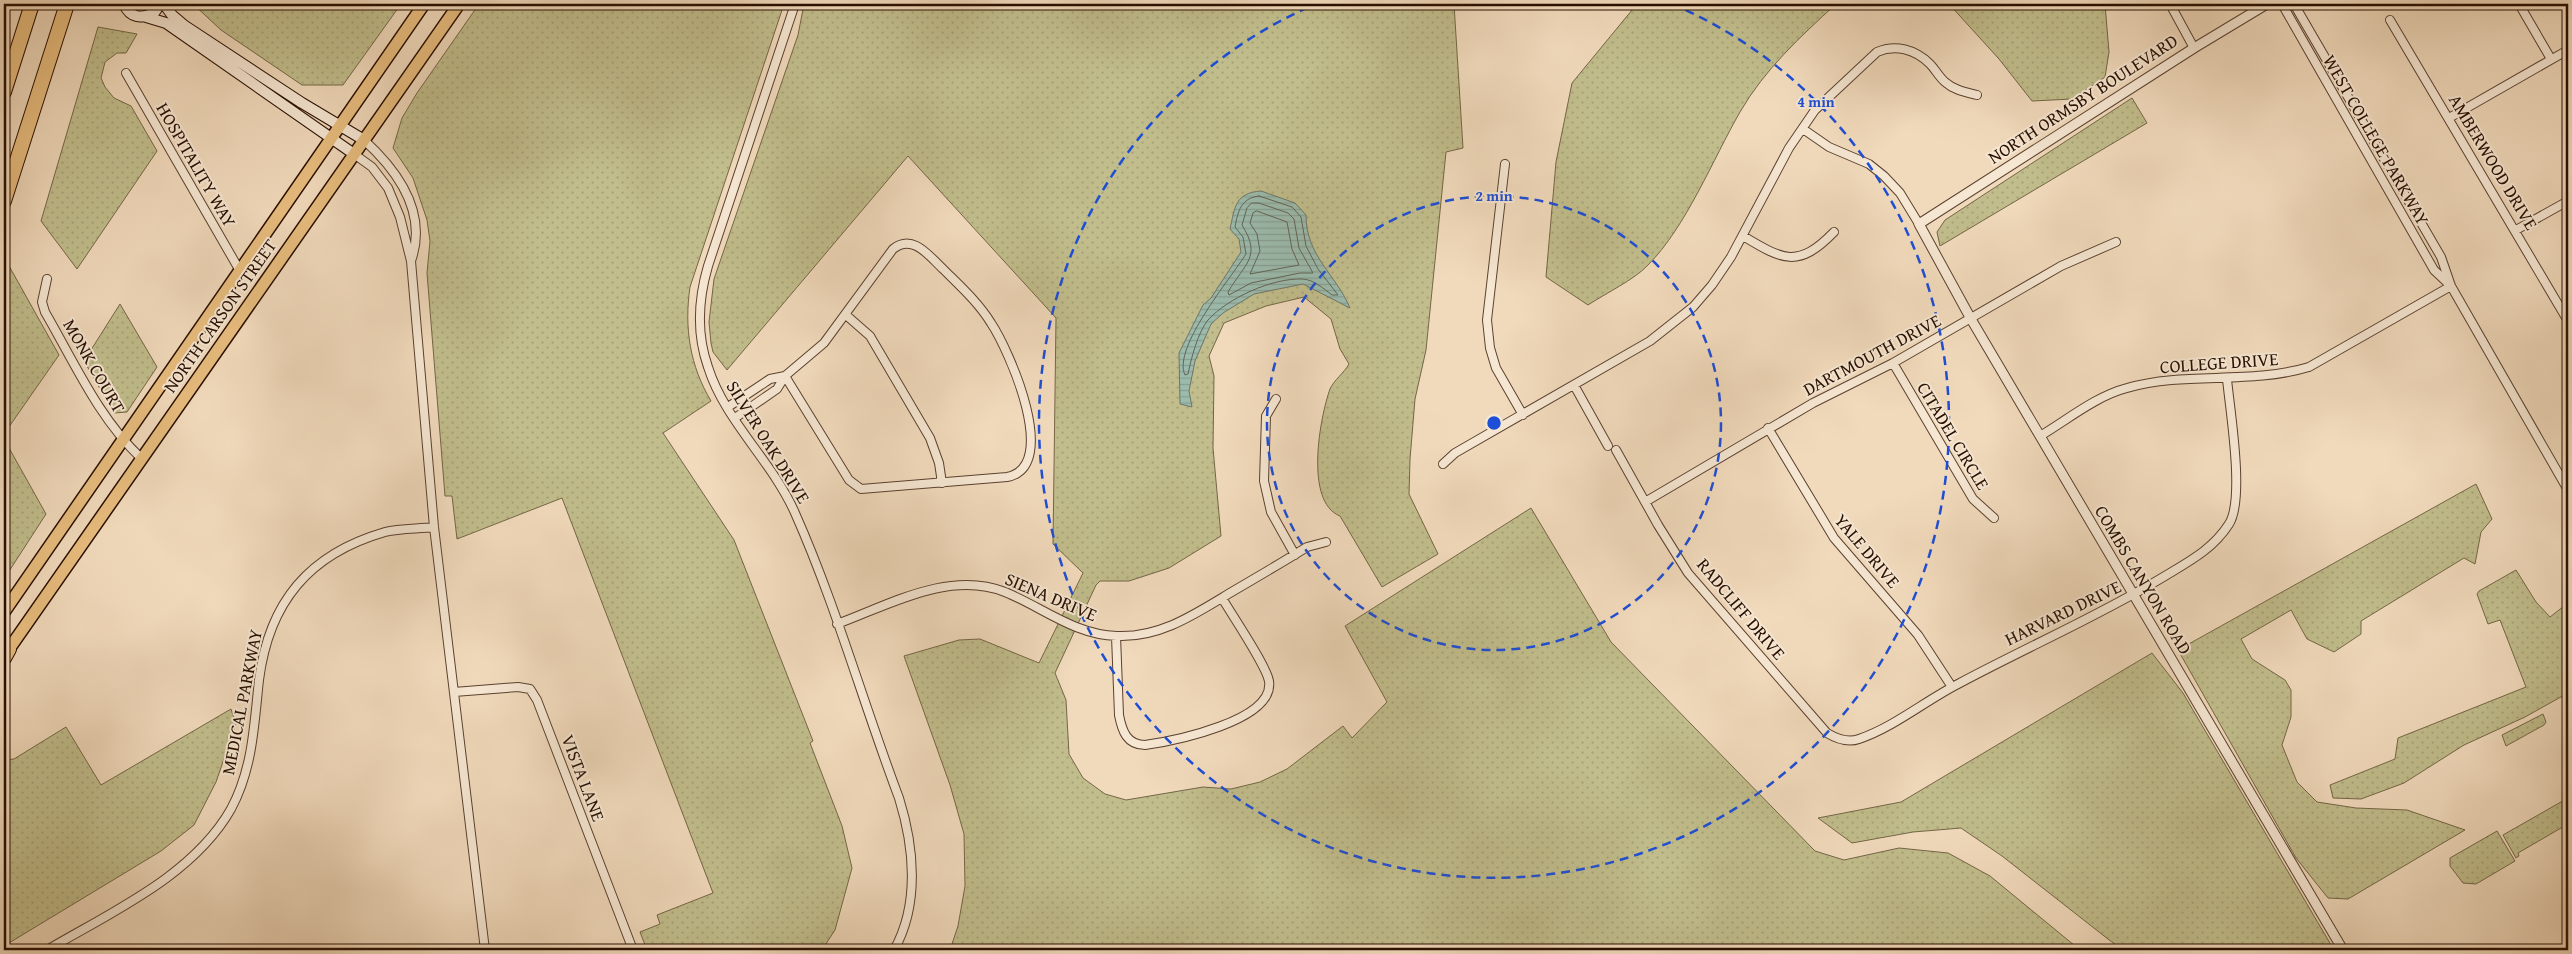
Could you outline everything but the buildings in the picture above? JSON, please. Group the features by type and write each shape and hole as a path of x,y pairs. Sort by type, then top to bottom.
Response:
{"highway":[{"path":"4,92 32,4"},
{"path":"4,201 67,4"}],"main road":[{"path":"124,4 131,13 166,23 354,154"},
{"path":"146,17 154,13 160,4"},
{"path":"164,4 172,15 185,26 364,140"},
{"name":"NORTH CARSON STREET","path":"4,612 424,4"},
{"name":"NORTH CARSON STREET","path":"6,651 459,4"}],"street":[{"name":"SILVER OAK DRIVE","path":"795,4 700,294 699,319 702,345 715,384 735,418 784,491 794,512 837,624 907,824 912,855 911,889 905,922 894,950"},
{"path":"2170,4 2194,48"},
{"name":"NORTH ORMSBY BOULEVARD","path":"1919,224 2194,48 2267,4"},
{"name":"WEST COLLEGE PARKWAY","path":"2282,4 2434,270 2451,286"},
{"name":"WEST COLLEGE PARKWAY","path":"2294,4 2442,257 2451,286 2568,490"},
{"path":"2519,4 2551,59"},
{"name":"AMBERWOOD DRIVE","path":"2390,20 2516,230 2568,321"},
{"path":"1443,464 1455,453 1650,341 1693,307 1712,285 1743,236 1789,148 1815,110 1876,52 1888,47 1914,53 1929,63 1945,82 1956,89 1977,95"},
{"path":"2449,118 2568,50"},
{"name":"HOSPITALITY WAY","path":"126,73 240,271"},
{"path":"1803,129 1829,147 1869,164 1884,176 1900,194 1919,224"},
{"path":"364,140 394,169 405,189 417,228 417,241 411,261"},
{"path":"354,154 372,167 388,188 400,216 411,261 434,527 485,950"},
{"path":"1505,164 1487,320 1490,348 1496,368 1523,415"},
{"path":"2516,230 2568,201"},
{"name":"COMBS CANYON ROAD","path":"1919,224 1971,319 2343,950"},
{"path":"1743,236 1774,254 1791,257 1803,256 1817,249 1834,232"},
{"name":"DARTMOUTH DRIVE","path":"1645,502 1820,398 1893,363 2061,266 2116,242"},
{"path":"735,418 777,389 785,376 815,352 846,315 893,249 901,244 910,243 919,247 961,286 981,308 998,334 1013,364 1023,394 1030,449 1028,463 1022,471 1012,476 866,489 852,484 785,376"},
{"name":"MONK COURT","path":"47,279 42,302 45,312 99,406 122,440 142,459"},
{"name":"COLLEGE DRIVE","path":"2040,436 2124,388 2164,382 2286,374 2309,367 2451,286"},
{"path":"846,315 862,327 870,336 930,438 939,463 942,483"},
{"name":"CITADEL CIRCLE","path":"1893,363 1973,500 1994,518"},
{"path":"728,407 770,379 785,376"},
{"name":"HARVARD DRIVE","path":"1877,731 1952,686 2133,596 2215,544 2230,522 2235,507 2236,486 2227,379"},
{"name":"RADCLIFF DRIVE","path":"1574,385 1688,573 1828,733 1835,738 1850,741 1877,731"},
{"path":"1276,399 1266,416 1264,481 1271,512 1295,555"},
{"name":"YALE DRIVE","path":"1768,428 1834,538 1918,635 1952,686"},
{"name":"MEDICAL PARKWAY","path":"47,950 174,874 207,843 226,816 244,780 254,742 259,678 274,621 286,598 304,575 358,542 387,532 434,527"},
{"name":"SIENA DRIVE","path":"837,624 930,589 967,585 985,586 1004,592 1068,624 1094,633 1116,636 1143,634 1172,626 1307,547 1326,542"},
{"path":"1116,636 1119,715 1128,740 1138,745 1144,745 1189,737 1214,729 1264,701 1269,688 1265,671 1222,598"},
{"name":"VISTA LANE","path":"454,692 518,686 530,689 537,700 633,950"}],"shaded area":[{"path":"193,4 401,4 343,85 302,85 221,30"},
{"path":"479,4 784,4 690,287 688,332 690,346 698,374 711,401 663,433 734,540 813,741 810,743 842,826 852,868 835,930 822,950 647,950 640,932 660,924 657,915 713,893 562,498 457,539 452,496 445,496 427,273 430,241 427,220 413,178 393,148 402,118 417,93"},
{"path":"804,4 1454,4 1463,148 1446,152 1426,350 1415,399 1410,459 1409,494 1438,554 1382,587 1340,516 1329,508 1322,494 1318,477 1318,458 1322,419 1330,389 1349,364 1340,349 1331,319 1304,297 1266,306 1224,323 1209,356 1214,376 1213,448 1221,536 1169,568 1129,581 1100,581 1096,585 1055,673 1066,700 1069,754 1083,778 1105,794 1126,800 1203,787 1231,789 1260,782 1287,769 1343,726 1352,738 1387,702 1345,626 1531,508 1611,642 1815,851 1844,860 1899,848 1948,853 1990,876 2080,950 950,950 958,926 965,886 964,834 950,785 904,656 959,640 980,639 1039,663 1083,573 1053,544 1056,318 908,156 727,370 713,352 711,343 709,322 714,279 798,35"},
{"path":"1637,4 1836,4 1784,54 1750,96 1687,212 1662,249 1642,271 1588,305 1546,277 1556,162 1572,83"},
{"path":"1949,4 2105,4 2109,52 2105,77 2072,99 2032,101 1999,59"},
{"path":"98,27 137,34 126,53 117,53 105,62 101,78 105,87 114,98 131,106 157,151 77,269 41,221"},
{"path":"2132,98 2147,123 1940,246 1937,232 1945,220"},
{"path":"4,257 59,355 4,434"},
{"path":"120,304 157,367 127,412 114,413 84,361"},
{"path":"4,439 46,514 4,579"},
{"path":"2476,484 2492,519 2481,532 2475,564 2464,558 2361,621 2361,634 2334,652 2307,639 2291,610 2241,639 2252,659 2285,680 2291,690 2291,717 2282,745 2297,782 2317,802 2356,808 2407,810 2465,830 2348,899 2328,898 2296,858 2178,650"},
{"path":"2516,570 2536,602 2550,617 2568,603 2568,693 2525,717 2464,745 2404,783 2361,799 2333,798 2330,785 2395,759 2398,738 2526,687 2500,620 2488,624 2477,594 2479,591"},
{"path":"2152,653 2183,693 2334,950 2122,950 2002,856 1961,828 1913,832 1852,843 1818,818 1901,802"},
{"path":"231,709 236,724 216,782 194,825 161,851 4,946 4,760 14,759 66,727 101,785"},
{"path":"2543,714 2546,722 2544,725 2506,746 2502,735"},
{"path":"2568,798 2568,824 2518,853 2519,856 2516,858 2503,835"},
{"path":"2497,831 2515,861 2476,884 2463,883 2450,866 2450,858"}],"water":[{"path":"1261,191 1295,203 1306,215 1307,229 1316,253 1337,284 1350,308 1303,284 1254,294 1223,313 1211,324 1195,361 1189,391 1192,407 1180,404 1179,353 1203,305 1211,298 1241,252 1239,239 1230,229 1238,202 1241,198 1252,192"}]}
